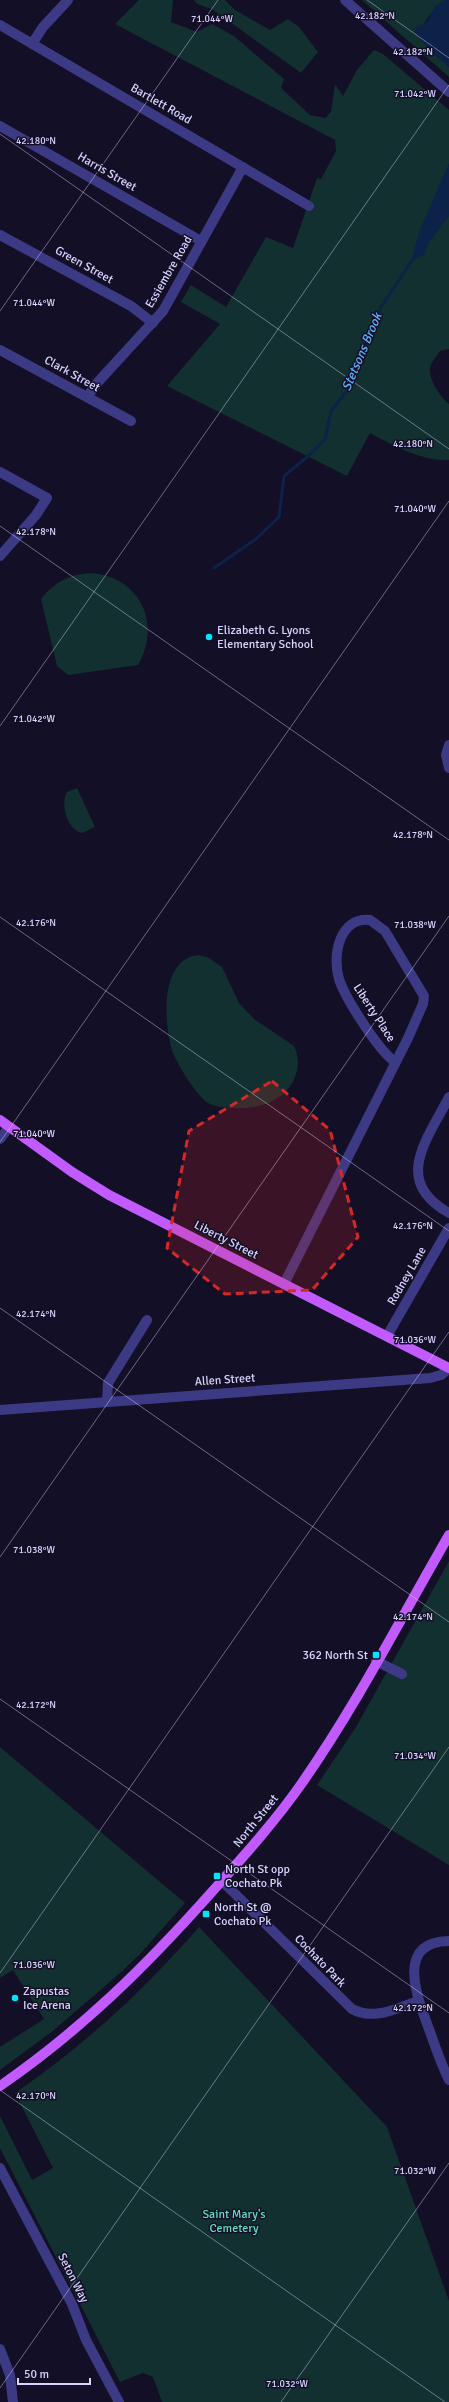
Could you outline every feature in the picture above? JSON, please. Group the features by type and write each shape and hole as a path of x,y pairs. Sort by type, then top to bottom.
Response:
{"main road":[{"name":"Liberty Street","path":"0,1120 66,1169 105,1193 449,1368"},
{"name":"North Street","path":"0,2086 68,2035 117,1993 158,1953 266,1830 303,1782 336,1732 449,1535"}],"street":[{"path":"32,44 43,27 68,0"},
{"path":"345,0 449,92"},
{"name":"Bartlett Road","path":"0,25 310,206"},
{"name":"Harris Street","path":"0,126 201,241"},
{"name":"Essiembre Road","path":"87,397 97,383 152,323 170,300 201,241 243,167"},
{"name":"Green Street","path":"0,235 131,306 152,323"},
{"name":"Clark Street","path":"0,350 131,421"},
{"path":"0,472 47,498 36,514 0,556"},
{"path":"449,745 446,754 449,768"},
{"name":"Liberty Place","path":"284,1284 396,1062 422,1009 424,996 382,927 370,920 356,921 346,928 341,938 338,964 339,980 347,996 382,1051 396,1062"},
{"path":"449,1097 422,1150 417,1169 419,1182 425,1194 434,1204 449,1213"},
{"path":"0,1139 9,1127"},
{"name":"Rodney Lane","path":"387,1336 449,1228"},
{"path":"107,1402 108,1383 147,1320"},
{"name":"Allen Street","path":"0,1410 430,1378 441,1375 449,1368"},
{"path":"376,1660 402,1674"},
{"name":"Cochato Park","path":"222,1881 352,2009 363,2014 375,2015 418,2001"},
{"path":"449,1941 429,1946 418,1958 414,1970 413,1981 418,2001 449,2080"},
{"name":"Seton Way","path":"0,2168 72,2304 86,2340 118,2402"},
{"path":"0,2349 10,2375 13,2402"}],"highlighted area":[{"path":"272,1081 330,1130 358,1237 312,1290 225,1294 167,1248 189,1131"}],"green space":[{"path":"139,0 173,0 171,22 197,32 212,24 234,36 284,79 281,88 310,115 325,118 331,112 335,84 343,96 357,70 374,50 383,54 449,110 449,349 440,351 433,361 430,368 430,373 436,388 449,404 449,460 428,458 408,452 370,433 347,476 167,386 220,324 181,302 191,285 226,307 266,237 293,248 317,178 321,179 336,151 335,140 115,24"},
{"path":"194,0 225,0 235,10 270,30 288,19 299,27 318,52 301,73 212,9 197,4"},
{"path":"362,0 446,0 433,11 417,35 449,67 449,77"},
{"path":"91,573 108,576 122,583 134,593 142,605 147,618 148,633 145,649 138,665 68,675 57,666 41,599 51,588 63,580 76,575"},
{"path":"77,788 95,827 82,833 72,827 66,816 64,803 67,792"},
{"path":"199,955 209,958 222,967 239,1003 254,1019 294,1046 298,1058 298,1065 292,1083 279,1097 264,1105 246,1108 225,1108 210,1104 199,1095 193,1087 173,1053 167,1022 166,1007 171,978 177,967 186,959"},
{"path":"449,1561 449,1865 317,1785 356,1727"},
{"path":"0,1747 185,1903 141,1953 119,1974 54,2030 0,2070 0,2047 44,2019 13,1970 0,1978"},
{"name":"Saint Mary's Cemetery","path":"199,1927 387,2127 449,2301 449,2402 162,2402 153,2377 143,2373 120,2382 0,2148 0,2116 32,2180 53,2168 15,2093 41,2075 113,2016"}],"water":[{"path":"449,0 449,67 430,51 414,31 415,28 427,22 435,6"},
{"path":"449,163 449,216 428,244 425,254 411,262 419,232"}],"waterway":[{"name":"Stetsons Brook","path":"214,568 256,539 279,517 284,476 313,452 325,439 331,411 349,388 381,307 413,259"}],"place":[{"name":"Elizabeth G. Lyons Elementary School","path":"209,637"},
{"name":"362 North St","path":"376,1655"},
{"name":"North St opp Cochato Pk","path":"217,1876"},
{"name":"North St @ Cochato Pk","path":"206,1914"},
{"name":"Zapustas Ice Arena","path":"15,1998"}]}
